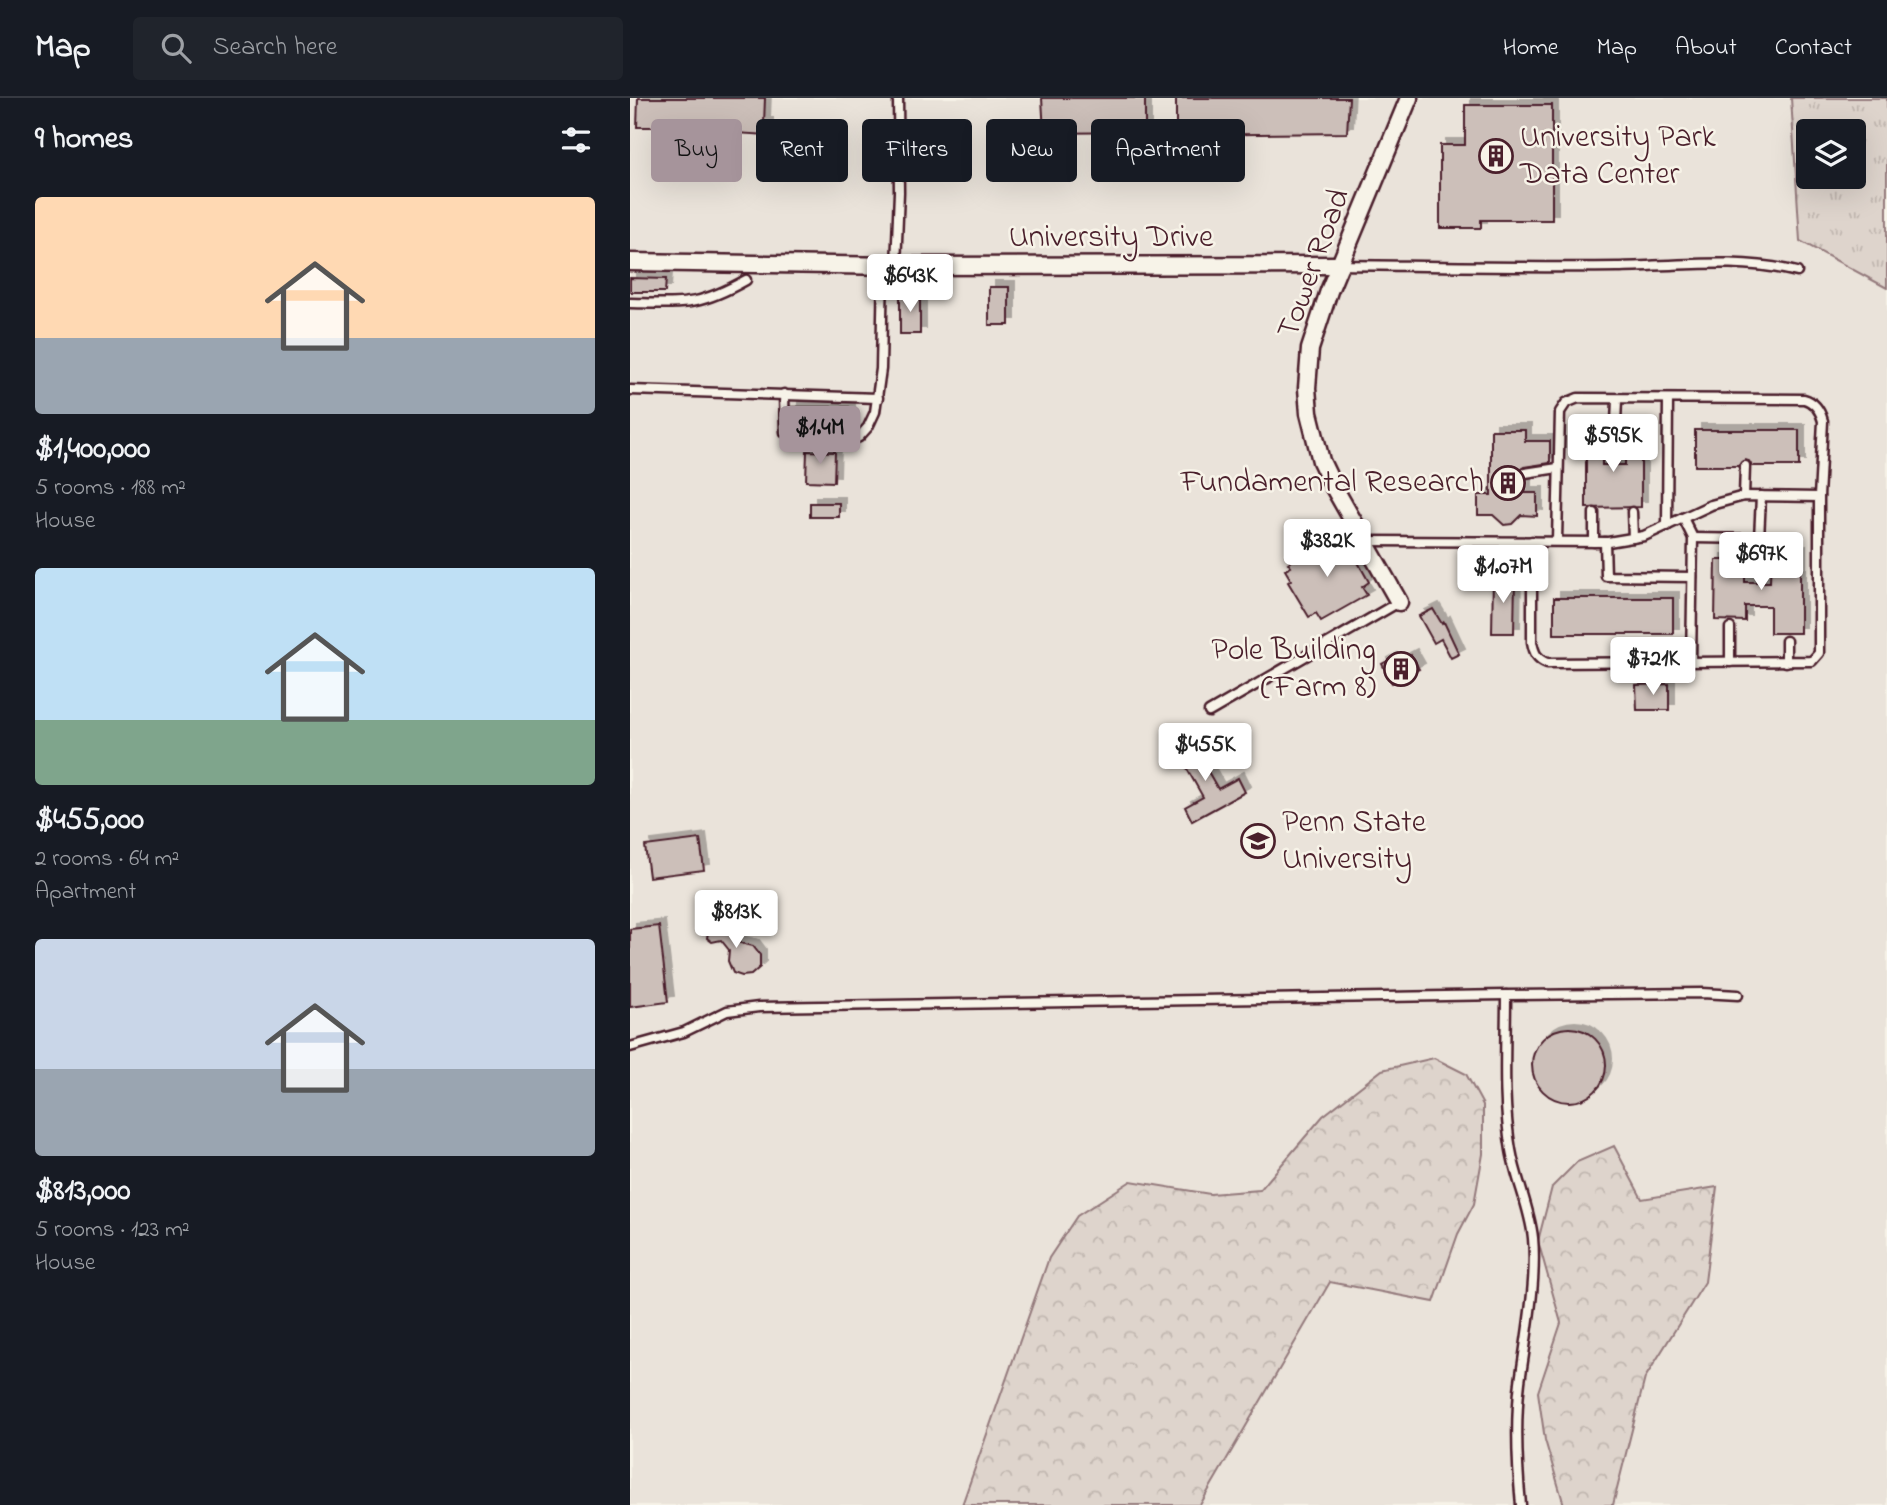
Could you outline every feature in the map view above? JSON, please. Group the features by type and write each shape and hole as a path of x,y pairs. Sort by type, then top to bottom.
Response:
{"street":[{"name":"Tower Road","path":"1399,602 1321,461 1309,413 1307,388 1310,349 1329,291 1409,98"},
{"name":"University Drive","path":"630,262 890,266 1340,265"}],"lane":[{"path":"784,394 785,432 794,441 843,444 859,437 872,419 878,398 899,192 898,98"},
{"path":"1340,265 1593,267 1725,264 1797,272"},
{"path":"630,303 688,304 719,295 746,280"},
{"path":"630,390 878,398"},
{"path":"1532,541 1532,642 1534,652 1540,660 1547,663 1812,661 1819,653 1821,413 1810,401 1804,399 1578,398 1566,403 1560,411 1556,541"},
{"path":"1615,449 1617,399"},
{"path":"1667,526 1668,399"},
{"path":"1744,496 1745,466"},
{"path":"1525,473 1558,468"},
{"path":"1365,541 1605,542 1644,536 1711,505 1744,496 1819,497"},
{"path":"1760,571 1761,496"},
{"path":"1632,512 1633,538"},
{"path":"1594,513 1594,542"},
{"path":"1683,518 1693,538 1690,662"},
{"path":"1693,538 1759,538"},
{"path":"1605,542 1606,576 1692,577"},
{"path":"1209,712 1399,602"},
{"path":"1730,628 1730,662"},
{"path":"1786,641 1786,662"},
{"path":"1655,662 1655,679"},
{"path":"1506,995 1507,1122 1511,1150 1533,1237 1533,1263 1517,1434 1521,1505"},
{"path":"630,1046 684,1032 727,1011 759,1007 1506,995 1738,995"}],"shaded area":[{"name":"Penn State University","path":"630,98 1887,98 1887,1505 630,1505"}],"green space":[{"path":"1791,98 1887,98 1887,288 1800,241 1797,189 1866,189 1866,119 1796,119 1796,177"},
{"path":"1434,1058 1466,1074 1483,1105 1483,1154 1474,1204 1458,1234 1434,1302 1330,1282 1200,1505 962,1505 1049,1258 1077,1216 1131,1181 1210,1194 1260,1190 1323,1116 1382,1070"},
{"path":"1614,1146 1642,1199 1717,1187 1705,1282 1645,1378 1613,1505 1564,1505 1545,1440 1538,1392 1561,1323 1538,1241 1552,1187 1577,1162"}],"building":[{"path":"638,98 765,98 764,119 756,119 756,134 742,133 742,119 651,119 651,127 637,127"},
{"path":"1042,98 1145,98 1145,119 1091,119 1091,133 1077,133 1077,119 1043,119"},
{"path":"1176,98 1349,98 1347,133 1245,134 1245,119 1176,119"},
{"name":"University Park Data Center","path":"1465,105 1552,105 1552,220 1481,220 1481,228 1440,228 1440,145 1465,145"},
{"path":"630,278 666,279 665,292 630,292"},
{"path":"989,287 1009,287 1009,325 989,325"},
{"path":"900,295 920,295 920,334 900,334"},
{"path":"792,407 849,407 849,423 805,423 805,433 795,433 792,429"},
{"name":"Fundamental Research","path":"1491,430 1525,430 1525,441 1550,441 1550,463 1524,467 1519,471 1520,477 1525,479 1525,493 1537,493 1537,516 1521,515 1512,524 1504,525 1493,515 1478,515 1478,495 1491,495"},
{"path":"1586,430 1602,430 1602,465 1625,465 1625,430 1641,430 1641,507 1586,508"},
{"path":"1695,430 1799,430 1799,466 1752,466 1745,460 1738,466 1695,466"},
{"path":"807,451 835,452 834,482 806,481"},
{"path":"810,503 839,503 839,517 810,517"},
{"path":"1333,537 1336,542 1341,539 1347,550 1350,548 1369,582 1362,587 1367,595 1321,621 1316,613 1309,617 1288,582 1291,580 1285,570 1291,567 1288,563"},
{"path":"1771,552 1800,552 1800,633 1770,633 1770,606 1745,606 1745,621 1715,620 1716,560 1745,560 1745,582 1770,582"},
{"path":"1493,577 1515,578 1514,633 1492,633"},
{"path":"1554,598 1673,598 1673,634 1554,634"},
{"path":"1433,609 1442,624 1444,622 1459,654 1451,658 1441,639 1434,643 1419,616"},
{"name":"Pole Building (Farm 8)","path":"1411,655 1419,669 1392,683 1382,664 1391,659 1394,664"},
{"path":"1669,684 1669,710 1637,710 1636,685"},
{"path":"1188,737 1218,789 1238,778 1245,792 1192,821 1185,807 1203,797 1174,746"},
{"path":"700,839 704,870 649,877 645,846"},
{"path":"734,922 736,942 753,946 760,955 760,967 751,975 733,973 728,961 729,950 721,940 712,942 707,938 708,932 719,924"},
{"path":"659,926 668,1002 630,1007 630,929"},
{"path":"1569,1028 1583,1031 1595,1039 1603,1051 1606,1065 1603,1079 1595,1091 1583,1099 1569,1102 1555,1099 1543,1091 1535,1079 1532,1065 1535,1051 1543,1039 1555,1031"}],"place":[{"name":"University Park Data Center","path":"1496,156"},
{"name":"Fundamental Research","path":"1508,483"},
{"name":"Pole Building (Farm 8)","path":"1401,669"},
{"name":"Penn State University","path":"1258,841"}]}
